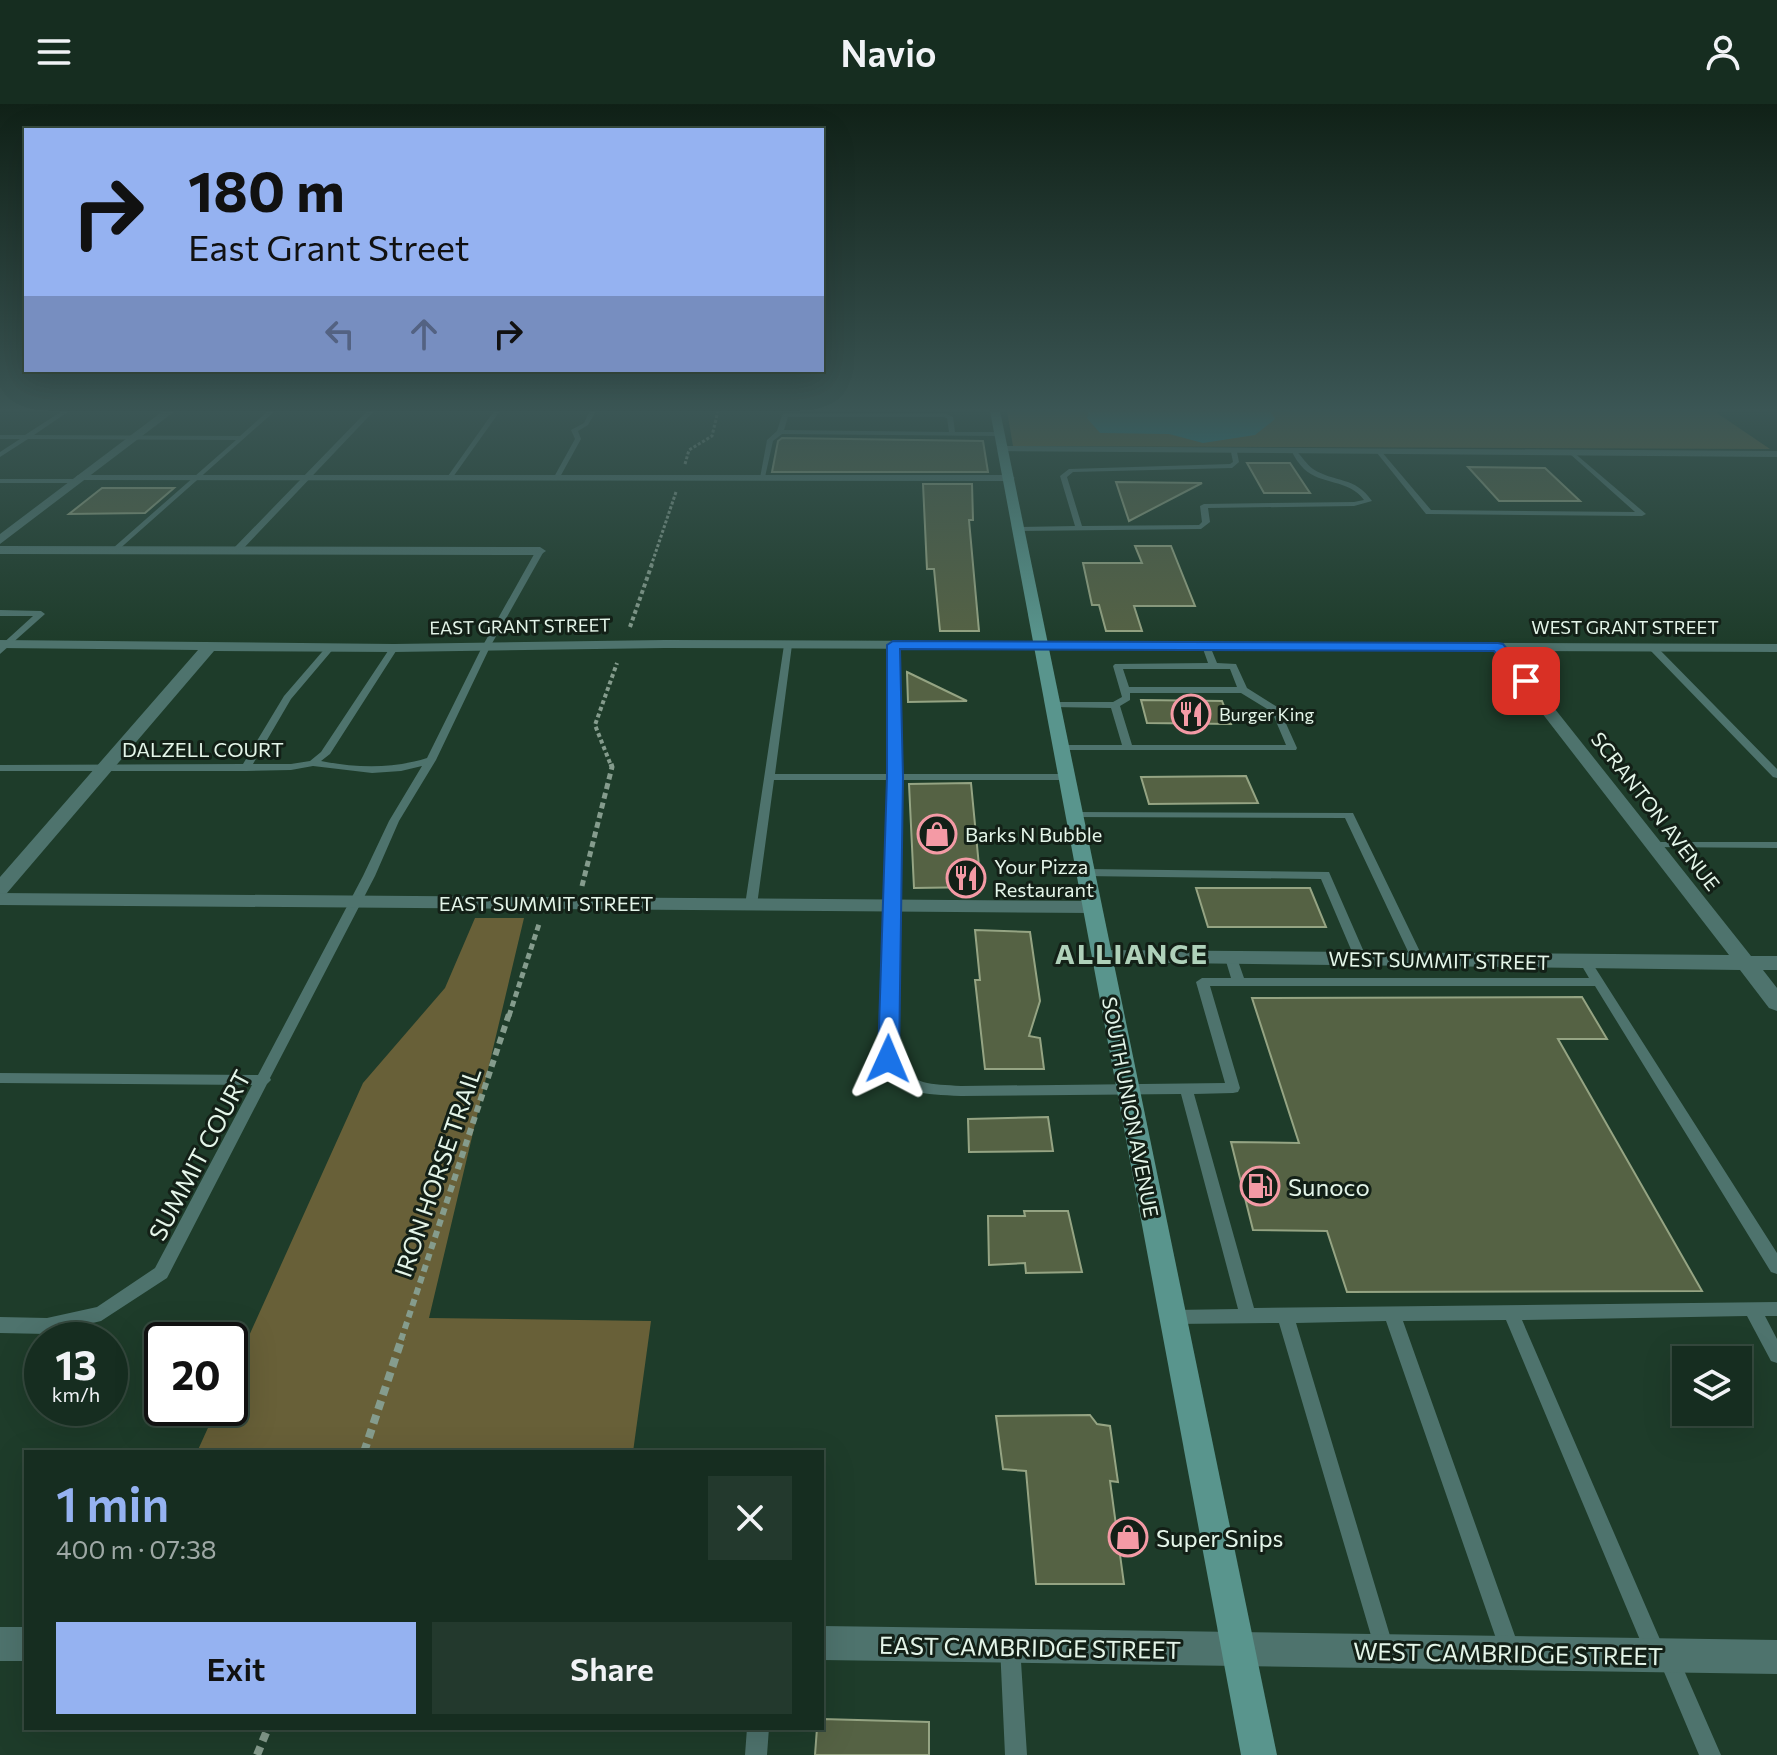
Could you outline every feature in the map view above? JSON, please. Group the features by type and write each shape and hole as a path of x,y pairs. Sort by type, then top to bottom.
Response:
{"main road":[{"name":"SOUTH UNION AVENUE","path":"1011,488 1259,1755"}],"street":[{"path":"0,540 68,488"},
{"path":"0,550 540,551"},
{"name":"EAST GRANT STREET","path":"3,646 1041,645"},
{"name":"WEST GRANT STREET","path":"1041,645 1777,648"},
{"path":"0,889 210,646"},
{"name":"SCRANTON AVENUE","path":"1498,647 1777,1003"},
{"name":"EAST SUMMIT STREET","path":"0,899 1092,907"},
{"name":"WEST SUMMIT STREET","path":"1102,957 1777,963"},
{"name":"EAST CAMBRIDGE STREET","path":"824,1643 1238,1650"},
{"path":"0,1644 24,1644"},
{"name":"WEST CAMBRIDGE STREET","path":"1238,1650 1777,1657"}],"lane":[{"path":"116,550 186,488"},
{"path":"237,550 296,488"},
{"path":"1067,488 1079,528"},
{"path":"1019,529 1201,527 1206,522 1204,506 1354,504 1368,501 1365,494 1356,488"},
{"path":"1409,488 1429,512 1642,514 1612,488"},
{"name":"SUMMIT COURT","path":"0,1325 47,1326 101,1314 161,1273 264,1080 394,821 431,760 486,647 540,551"},
{"path":"0,613 41,614 3,646"},
{"path":"751,905 788,645"},
{"path":"893,645 895,777 888,1059 899,1078 919,1087 961,1091 1233,1088 1202,982 1599,982"},
{"path":"1206,646 1214,666"},
{"path":"246,768 287,698 331,647"},
{"path":"1652,647 1777,775"},
{"name":"DALZELL COURT","path":"0,768 246,768 313,763 325,754 394,648"},
{"path":"1052,704 1115,705 1127,698 1118,666 1233,666 1243,690"},
{"path":"1061,748 1292,748 1276,710 1243,690 1125,690"},
{"path":"1115,705 1128,748"},
{"path":"313,763 350,771 382,771 408,768 431,760"},
{"path":"769,777 1066,777"},
{"path":"1074,815 1349,815 1418,960"},
{"path":"1654,845 1777,845"},
{"path":"1086,873 1325,875 1361,959"},
{"path":"1231,958 1239,982"},
{"path":"1585,961 1777,1267"},
{"path":"0,1078 264,1080"},
{"path":"1186,1088 1248,1316"},
{"path":"1752,1309 1777,1355"},
{"path":"1173,1317 1777,1309"},
{"path":"1511,1312 1662,1655 1710,1755"},
{"path":"1392,1314 1511,1653"},
{"path":"1285,1315 1385,1652"},
{"path":"1010,1646 1016,1755"},
{"path":"756,1755 758,1730"}],"path":[{"path":"577,903 612,767 595,725 677,488"},
{"name":"IRON HORSE TRAIL","path":"365,1450 489,1083 545,904"},
{"path":"257,1755 267,1730"}],"shaded area":[{"path":"475,918 524,918 429,1318 651,1321 633,1450 198,1450 209,1426 248,1426 248,1338 363,1083 445,988"}],"building":[{"path":"102,488 174,488 145,513 69,514"},
{"path":"923,488 972,488 973,520 969,520 979,631 940,631 934,569 927,569"},
{"path":"1118,488 1192,488 1129,521"},
{"path":"1261,488 1307,488 1310,493 1264,493"},
{"path":"1487,488 1566,488 1580,501 1499,501"},
{"path":"1135,546 1171,546 1195,606 1134,606 1142,631 1106,631 1099,605 1092,605 1083,563 1142,563"},
{"path":"907,672 967,701 908,702"},
{"path":"1141,700 1222,701 1231,724 1147,723"},
{"path":"1246,776 1258,803 1149,804 1141,777"},
{"path":"971,783 981,887 914,888 909,784"},
{"path":"1196,888 1310,888 1326,927 1208,927"},
{"path":"975,930 1030,932 1040,1001 1029,1036 1040,1038 1044,1069 985,1069 975,980 980,980"},
{"path":"1582,997 1607,1039 1558,1039 1702,1291 1347,1292 1327,1231 1253,1230 1231,1142 1299,1143 1252,998"},
{"path":"1048,1117 1053,1151 969,1152 968,1119"},
{"path":"1024,1211 1068,1211 1082,1272 1026,1273 1025,1263 989,1265 988,1216 1025,1216"},
{"path":"1090,1415 1097,1424 1110,1426 1118,1482 1110,1481 1124,1584 1036,1584 1026,1471 1003,1469 996,1416"},
{"path":"824,1719 929,1722 929,1755 815,1755 817,1730 824,1730"}],"place":[{"name":"Burger King","path":"1191,714"},
{"name":"Barks N Bubble","path":"937,834"},
{"name":"Your Pizza Restaurant","path":"966,878"},
{"name":"Sunoco","path":"1260,1186"},
{"name":"Super Snips","path":"1128,1537"}],"district":[{"name":"ALLIANCE","path":"1132,953"}],"route":[{"path":"888,1059 895,777 893,645 1498,647 1526,681"}]}
